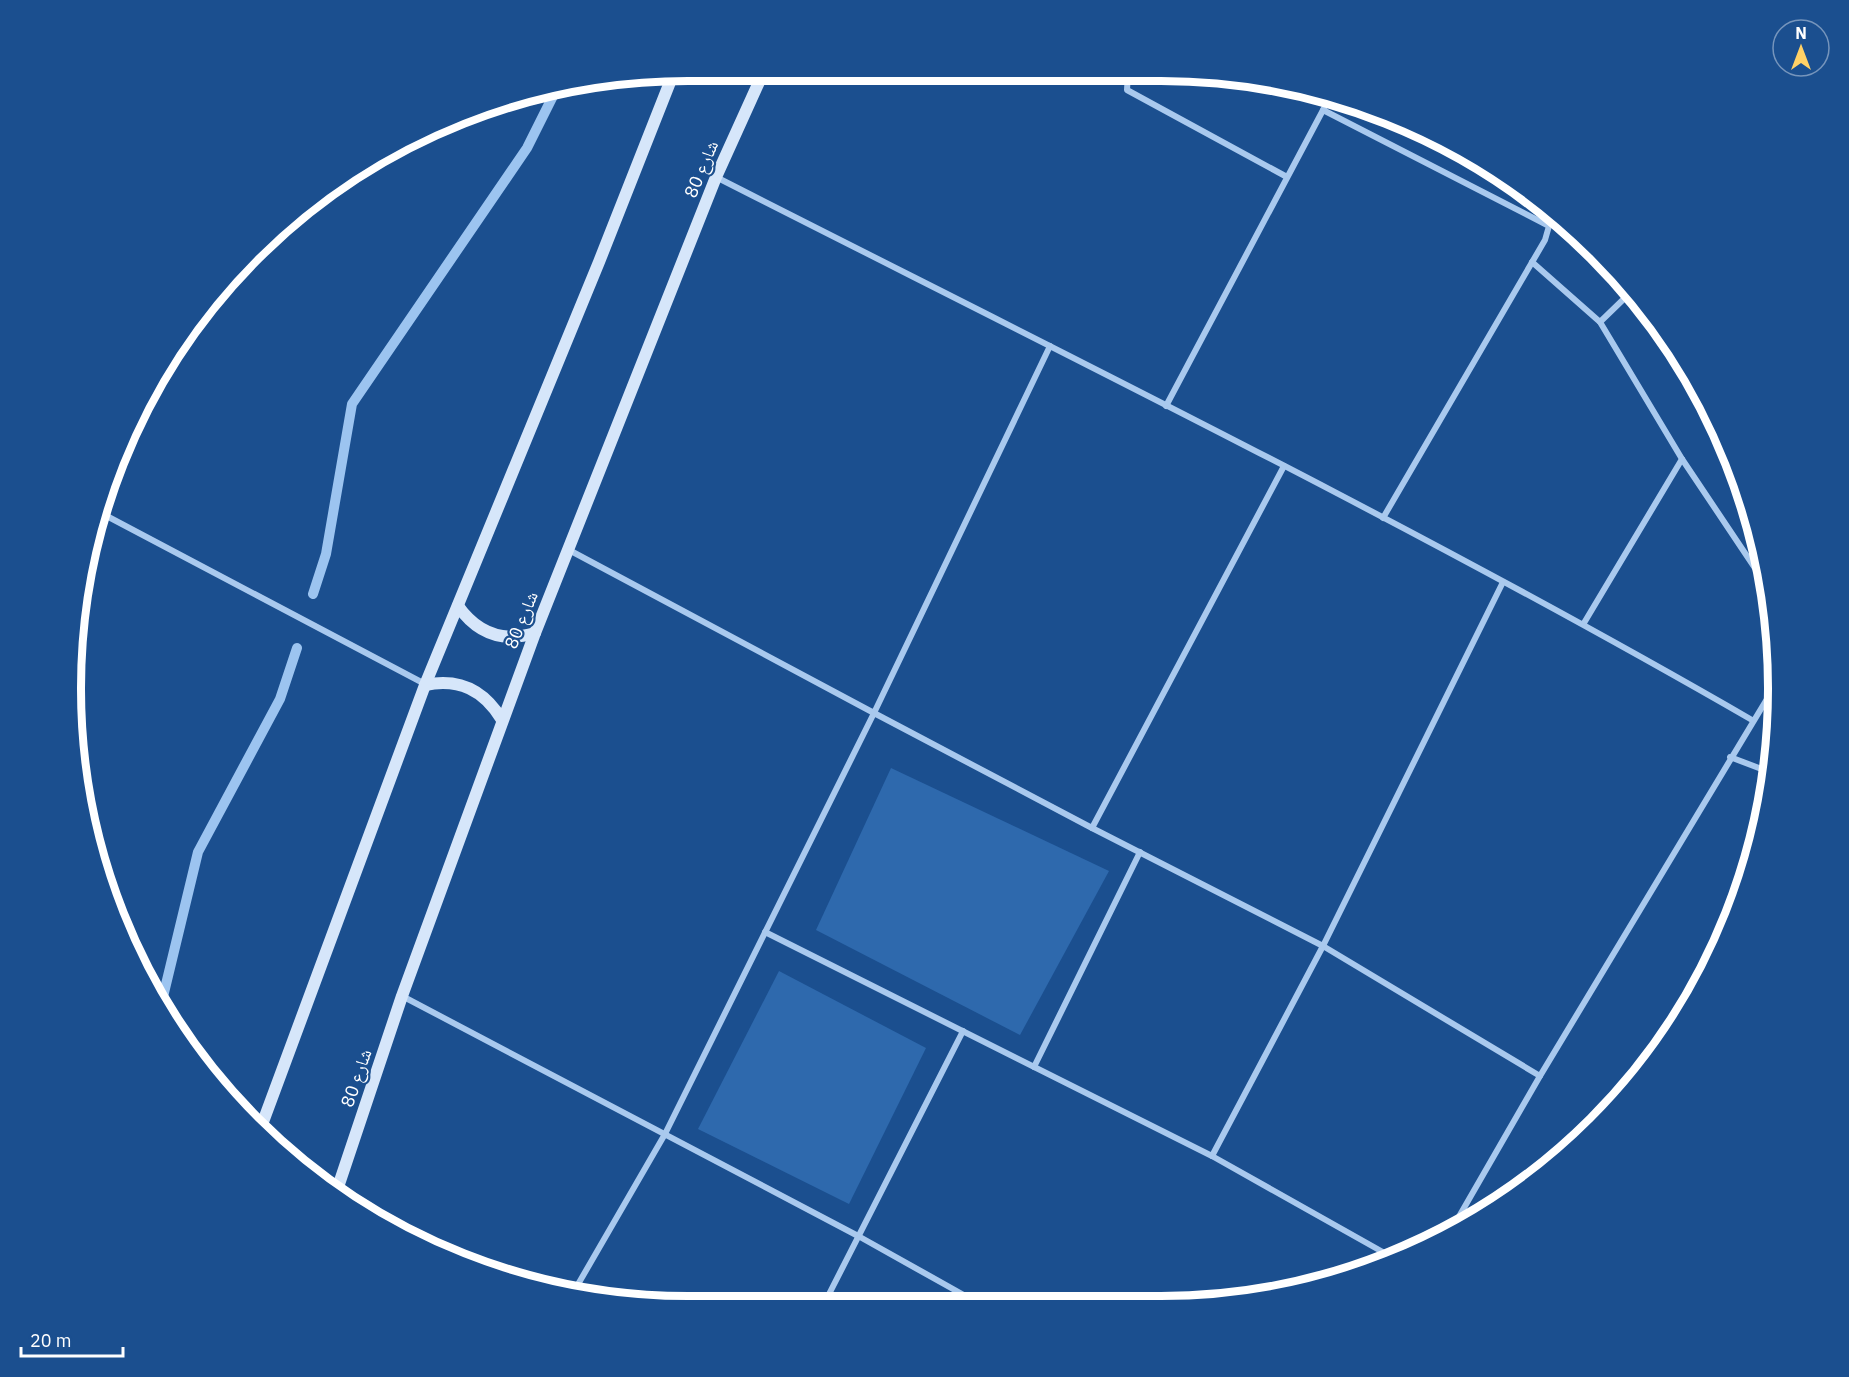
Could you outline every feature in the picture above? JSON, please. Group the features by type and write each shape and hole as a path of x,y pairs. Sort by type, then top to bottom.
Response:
{"main road":[{"path":"263,1122 425,685 599,262 670,81"},
{"name":"شارع 80","path":"339,1185 402,996 535,633 716,177 759,81"},
{"path":"458,606 478,628 491,635 520,638 535,633"},
{"path":"425,685 440,682 470,688 483,695 502,720"}],"street":[{"path":"1128,81 1127,90 1287,177"},
{"path":"1166,406 1326,104"},
{"path":"1323,110 1549,226 1545,240 1383,518"},
{"path":"716,177 1284,466 1584,623 1752,720"},
{"path":"1532,262 1600,322 1682,459 1756,569"},
{"path":"1600,322 1625,298"},
{"path":"577,1285 665,1134 874,713 1050,346"},
{"path":"1584,623 1682,459"},
{"path":"1092,828 1284,466"},
{"path":"106,516 425,685"},
{"path":"569,550 1092,828 1323,945 1540,1076"},
{"path":"1212,1156 1323,945 1503,582"},
{"path":"1458,1218 1540,1076 1768,696"},
{"path":"1730,757 1763,769"},
{"path":"1034,1067 1140,852"},
{"path":"765,932 1212,1156 1385,1253"},
{"path":"402,996 860,1237 965,1296"},
{"path":"828,1296 963,1032"}],"shaded area":[{"path":"891,768 1109,871 1020,1035 816,930"},
{"path":"779,971 926,1048 849,1204 698,1129"}],"waterway":[{"path":"313,594 326,554 352,404 527,148 552,97"},
{"path":"164,994 198,852 280,699 297,648"}]}
